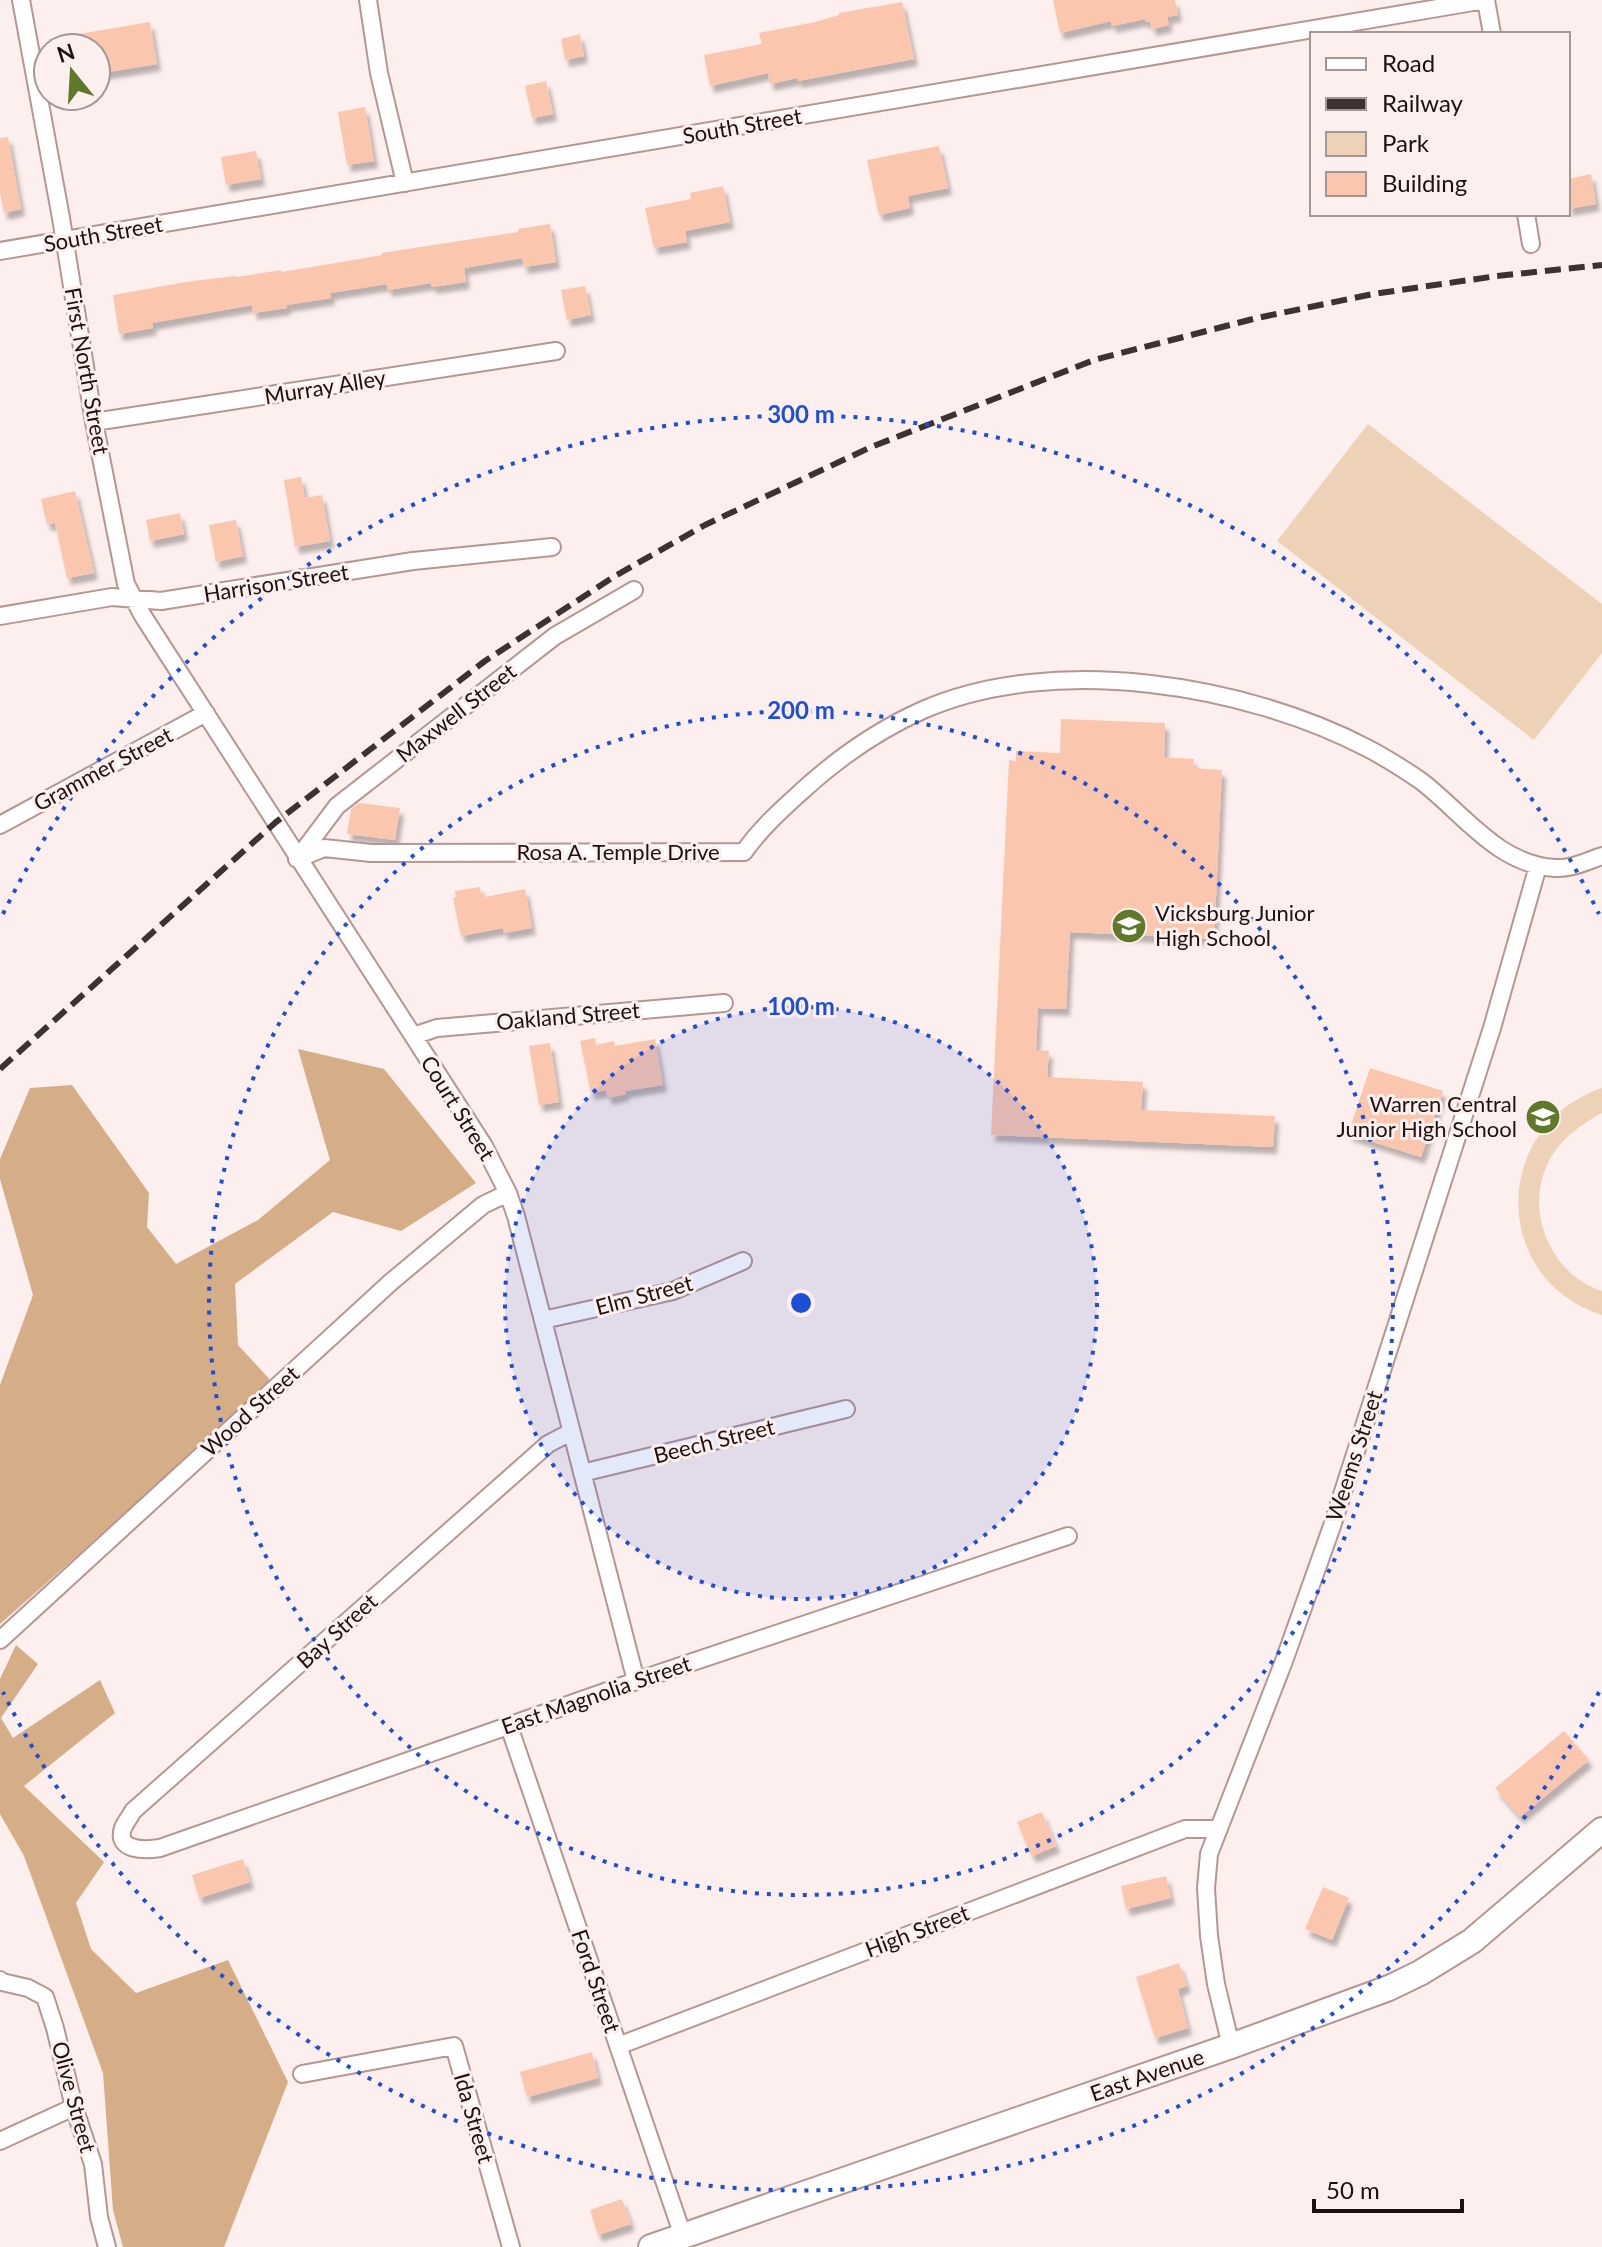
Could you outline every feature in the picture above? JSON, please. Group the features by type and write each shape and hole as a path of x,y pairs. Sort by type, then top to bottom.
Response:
{"street":[{"name":"First North Street","path":"21,0 65,240 94,422 126,584 135,599"},
{"path":"368,0 379,73 405,183"},
{"name":"South Street","path":"0,251 1485,0"},
{"path":"1485,0 1492,32"},
{"path":"1526,216 1531,244"},
{"name":"Murray Alley","path":"94,422 556,351"},
{"name":"Harrison Street","path":"0,616 112,597 161,601 413,561 552,547"},
{"name":"Maxwell Street","path":"297,859 337,806 555,636 634,590"},
{"name":"Court Street","path":"135,599 297,859 484,1146 508,1193 636,1681"},
{"name":"Rosa A. Temple Drive","path":"297,859 324,848 371,853 744,852 760,829 820,775 864,742 902,721 926,709 982,691 1036,681 1088,679 1207,692 1328,729 1371,750 1421,781 1498,848 1519,860 1557,868 1574,866 1602,856"},
{"name":"Grammer Street","path":"0,825 206,713"},
{"name":"Weems Street","path":"1231,2046 1216,1984 1209,1936 1206,1888 1209,1854 1284,1661 1332,1526 1492,1028 1538,866"},
{"name":"Oakland Street","path":"413,1036 437,1028 724,1003"},
{"name":"Wood Street","path":"0,1640 391,1282 483,1205 508,1193"},
{"name":"Elm Street","path":"543,1320 673,1291 743,1261"},
{"name":"Beech Street","path":"582,1473 846,1409"},
{"name":"Bay Street","path":"126,1844 123,1828 133,1811 548,1444 571,1432"},
{"name":"East Magnolia Street","path":"126,1844 137,1850 160,1848 636,1681 1068,1536"},
{"name":"Ford Street","path":"509,1726 683,2236"},
{"name":"High Street","path":"618,2046 1185,1829 1219,1829"},
{"name":"East Avenue","path":"651,2247 1231,2046 1389,1988 1472,1941 1602,1830"},
{"name":"Olive Street","path":"0,1980 28,1988 45,1997 74,2107 93,2164 99,2217 107,2247"},
{"name":"Ida Street","path":"302,2074 454,2046 511,2247"},
{"path":"0,2141 74,2107"}],"green space":[{"path":"1368,424 1602,604 1602,653 1534,740 1277,541"},
{"path":"1602,1088 1602,1113 1558,1147 1541,1182 1539,1201 1541,1220 1556,1256 1584,1283 1602,1291 1602,1315 1565,1296 1539,1270 1523,1237 1518,1202 1524,1167 1540,1134 1566,1107"}],"shaded area":[{"path":"298,1049 384,1069 476,1183 401,1231 333,1212 235,1284 238,1345 273,1383 0,1624 0,1385 33,1295 0,1179 0,1159 30,1088 72,1085 149,1193 147,1227 176,1264 258,1220 330,1160"},
{"path":"16,1645 38,1664 1,1718 13,1738 100,1680 115,1713 24,1786 104,1862 76,1903 91,1949 136,1993 228,1960 288,2082 224,2247 123,2247 113,2210 103,2073 24,1856 0,1814 0,1679"}],"building":[{"path":"1053,0 1175,0 1178,15 1167,17 1169,25 1152,29 1150,21 1145,22 1145,19 1112,26 1111,21 1060,33"},
{"path":"902,2 914,59 798,81 797,78 770,84 768,73 710,86 704,55 762,44 759,33 815,22 839,13"},
{"path":"150,22 157,64 112,71 112,32 91,32"},
{"path":"580,34 584,56 565,60 561,39"},
{"path":"546,81 553,114 532,118 525,86"},
{"path":"365,107 374,161 347,165 338,112"},
{"path":"8,137 21,209 4,213 0,193 0,138"},
{"path":"939,146 948,188 908,196 910,208 879,215 867,160"},
{"path":"256,151 261,179 226,185 221,157"},
{"path":"1591,174 1596,204 1570,209 1570,179"},
{"path":"723,186 730,222 685,231 687,242 654,248 645,208 691,199 690,193"},
{"path":"550,224 556,262 524,267 522,258 464,268 466,282 432,287 431,283 388,290 387,284 330,293 331,298 287,305 287,308 253,313 252,305 152,323 153,328 119,334 113,295 192,281 281,272"},
{"path":"585,286 591,315 567,320 561,290"},
{"path":"301,477 305,498 322,495 330,541 295,547 284,480"},
{"path":"75,491 94,573 67,578 55,523 47,524 41,499"},
{"path":"180,513 184,534 150,541 146,520"},
{"path":"236,520 243,556 216,562 209,525"},
{"path":"1061,719 1165,723 1164,757 1194,759 1193,768 1222,770 1214,939 1070,932 1066,1009 1038,1008 1036,1050 1049,1051 1047,1077 1143,1082 1141,1110 1275,1116 1273,1147 991,1135 1009,760 1016,761 1016,751 1060,753"},
{"path":"359,803 400,808 395,840 347,834 351,809"},
{"path":"480,887 485,897 525,889 532,928 504,933 503,928 461,936 453,898 456,897 455,891"},
{"path":"595,1038 596,1045 614,1041 615,1046 655,1039 663,1085 625,1091 626,1094 608,1098 606,1090 591,1093 580,1041"},
{"path":"550,1043 559,1102 539,1105 529,1046"},
{"path":"1370,1068 1443,1091 1421,1157 1348,1134"},
{"path":"1564,1731 1589,1760 1520,1817 1495,1788"},
{"path":"1042,1812 1056,1846 1032,1856 1017,1822"},
{"path":"243,1859 250,1882 199,1898 192,1875"},
{"path":"1166,1876 1171,1898 1126,1909 1121,1886"},
{"path":"1323,1887 1349,1898 1332,1940 1305,1929"},
{"path":"1179,1963 1187,1986 1178,1989 1188,2028 1155,2038 1136,1977"},
{"path":"592,2052 598,2078 527,2097 520,2072"},
{"path":"622,2199 631,2224 598,2235 590,2210"}],"railway":[{"path":"0,1069 276,822 485,661 615,576 705,525 871,447 1094,360 1257,318 1373,294 1602,265"}],"place":[{"name":"Vicksburg Junior High School","path":"1129,926"},
{"name":"Warren Central Junior High School","path":"1543,1117"}]}
